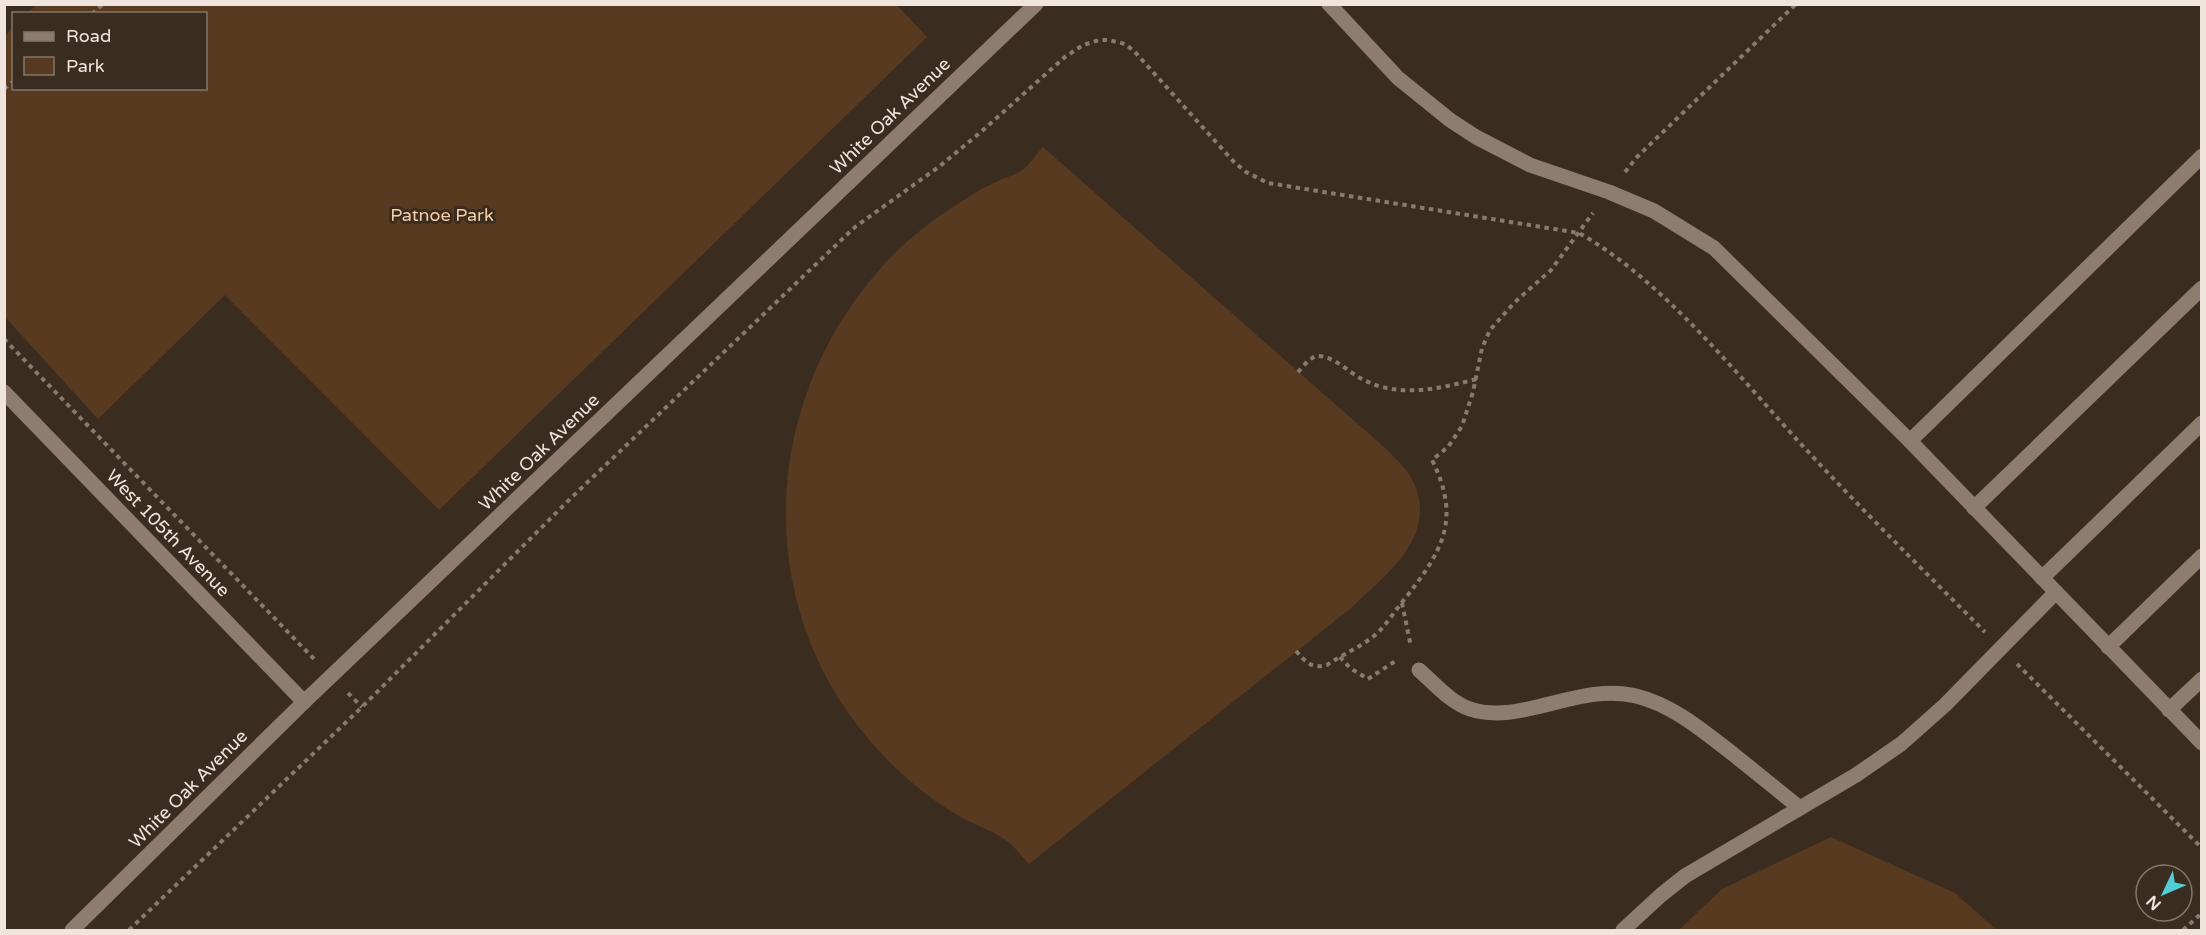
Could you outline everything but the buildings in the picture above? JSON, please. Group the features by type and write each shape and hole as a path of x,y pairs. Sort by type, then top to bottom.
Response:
{"street":[{"name":"White Oak Avenue","path":"72,930 304,702 1036,4"},
{"path":"1329,4 1398,78 1459,126 1500,151 1530,165 1609,192 1661,215 1714,248 1910,441 2202,743"},
{"path":"1910,441 2202,156"},
{"path":"1974,508 2202,288"},
{"name":"West 105th Avenue","path":"4,392 304,702"},
{"path":"2042,578 2202,423"},
{"path":"2108,647 2202,555"},
{"path":"1623,930 1685,876 1856,776 1901,744 1945,705 2056,592"},
{"path":"1419,670 1456,702 1470,709 1486,712 1530,708 1601,693 1639,696 1664,706 1688,720 1800,808"},
{"path":"2169,710 2202,679"}],"path":[{"path":"1296,651 1314,667 1327,664 1375,635 1402,603 1440,548 1445,532 1446,494 1432,460 1448,447 1457,435 1477,379 1482,348 1494,324 1551,270 1637,157 1796,4"},
{"path":"129,930 362,707 571,498 855,227 940,166 1065,57 1099,40 1117,41 1134,51 1227,155 1246,172 1258,179 1268,183 1579,233 1611,253 1661,296 1703,338 1856,504 2202,848"},
{"path":"4,339 263,608 362,707"},
{"path":"1298,372 1311,358 1320,356 1368,383 1398,391 1440,388 1477,379"},
{"path":"1402,603 1419,670"},
{"path":"1340,657 1350,668 1368,680 1412,648"},
{"path":"2183,930 2202,913"}],"green space":[{"name":"Patnoe Park","path":"896,4 927,37 439,510 225,295 98,419 5,317 5,36 12,28 12,90 207,90 207,12 28,12 37,5"},
{"path":"1043,147 1384,447 1409,474 1418,495 1420,514 1416,533 1407,550 1395,566 1351,608 1029,864 1007,841 957,815 908,779 882,754 839,699 809,640 791,576 786,511 792,446 810,383 840,323 881,268 910,239 943,213 975,193 1021,171"},
{"path":"1831,837 1955,893 1997,930 1679,930 1722,889"}]}
